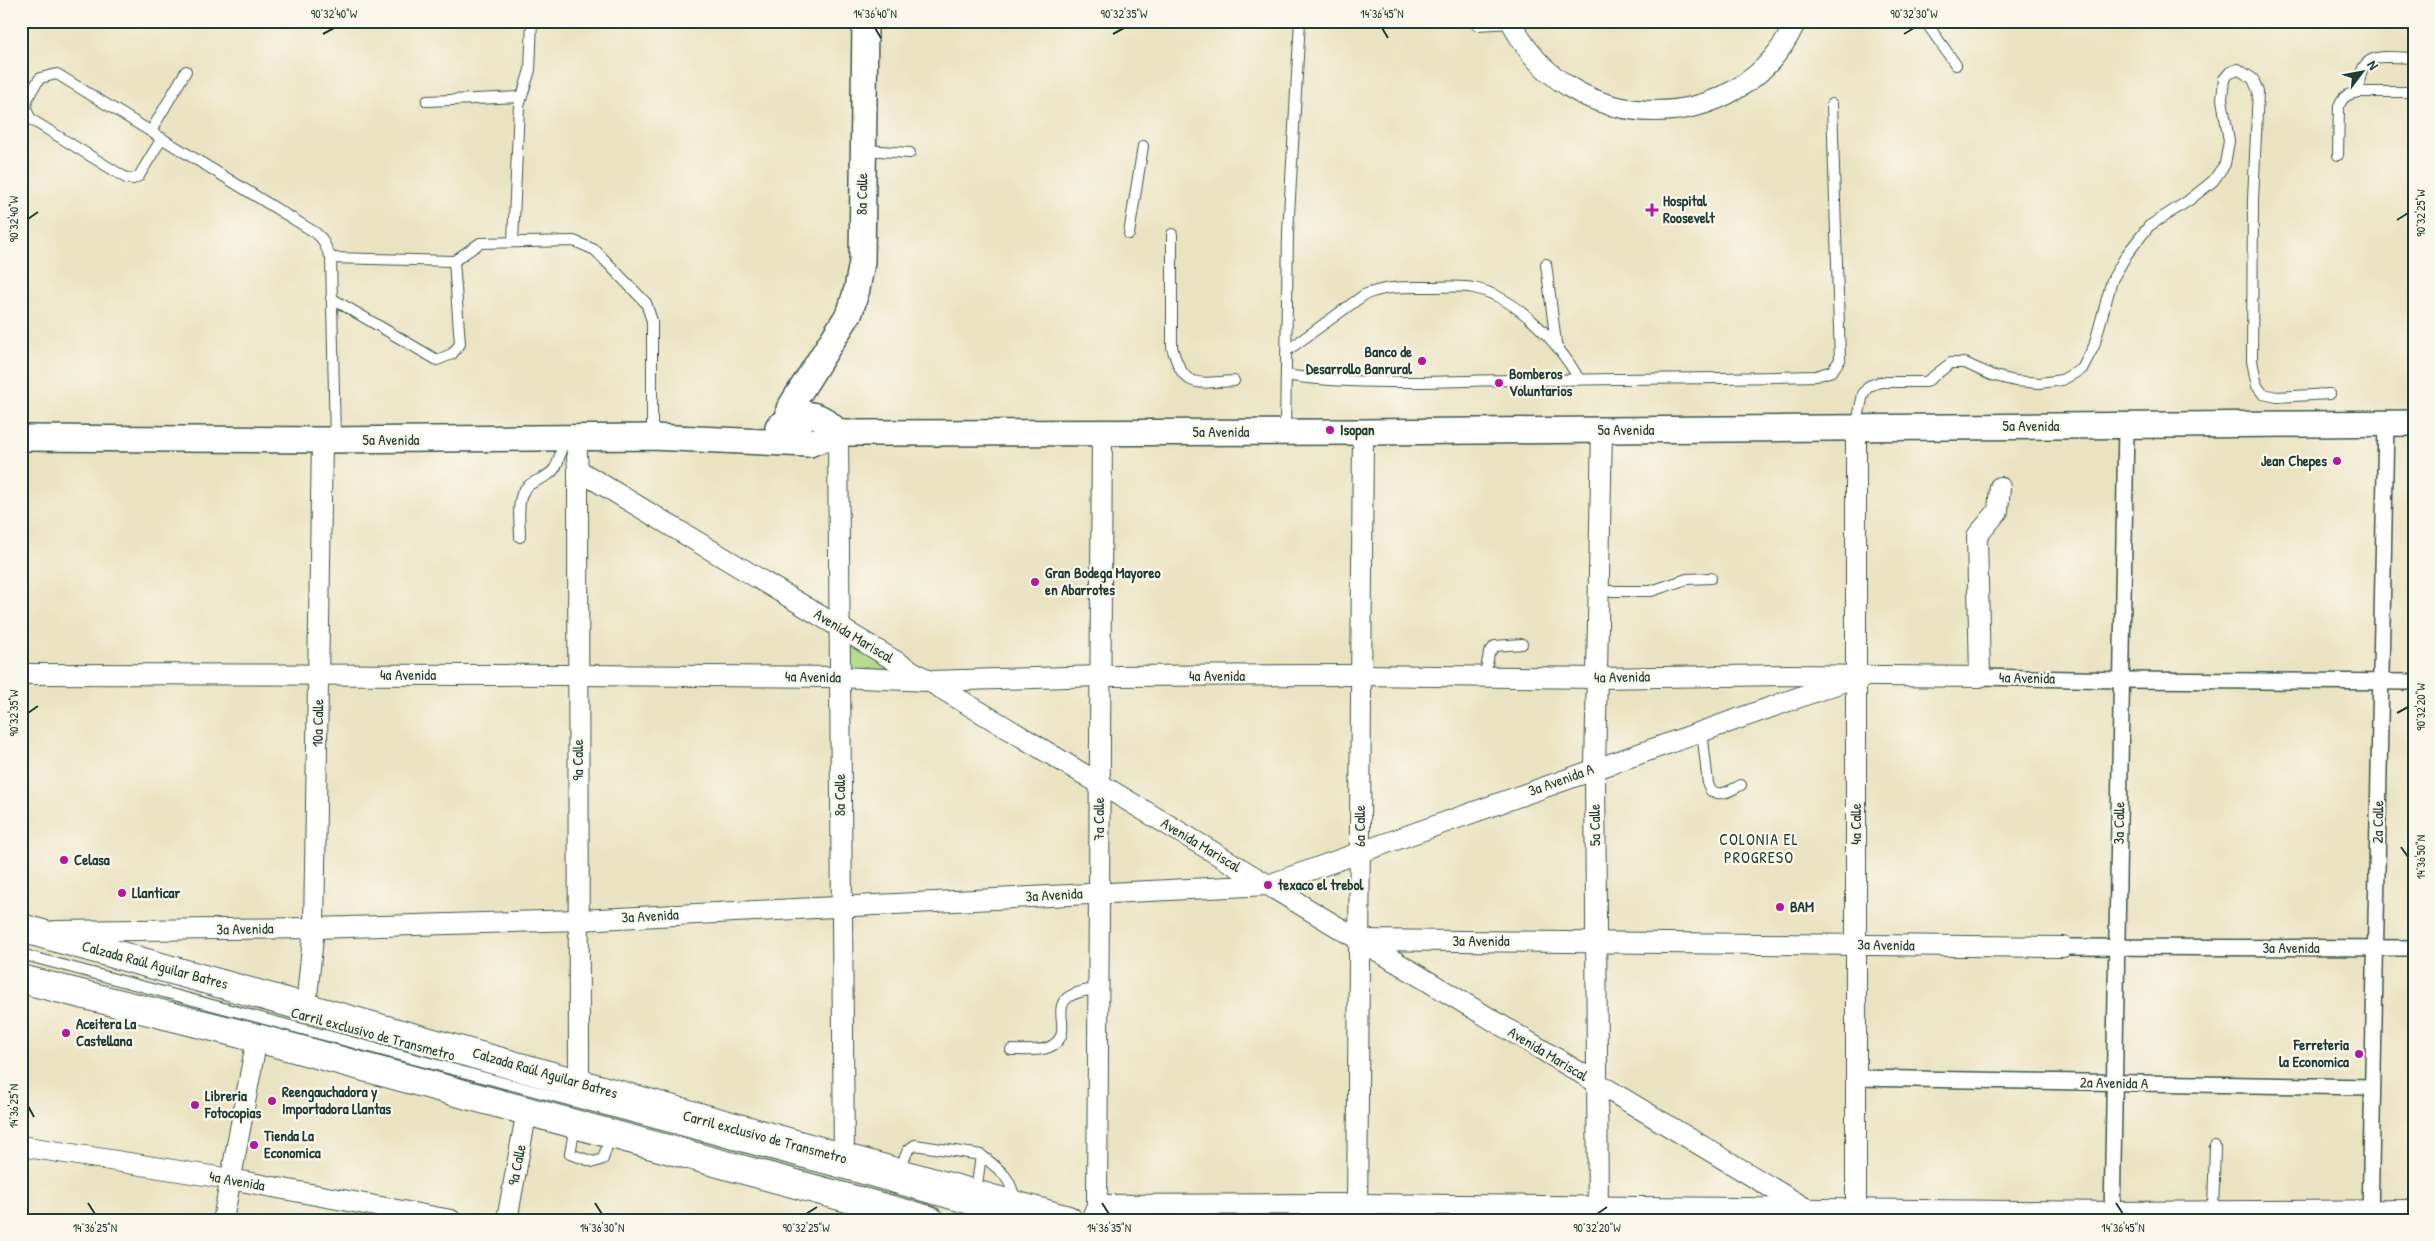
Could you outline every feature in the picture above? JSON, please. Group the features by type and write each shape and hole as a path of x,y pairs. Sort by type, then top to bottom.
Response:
{"highway":[{"name":"Calzada Raúl Aguilar Batres","path":"25,938 306,1006 976,1193 1012,1212 1068,1220"},
{"path":"21,979 257,1038 528,1110 923,1219"}],"street":[{"name":"8a Calle","path":"790,419 791,404 823,359 850,312 857,289 862,262 865,21"},
{"path":"1512,22 1533,55 1560,81 1592,100 1629,110 1666,112 1703,105 1737,89 1767,66 1789,36 1796,21"},
{"name":"8a Calle","path":"823,359 815,392 830,426 839,627 844,1157"},
{"name":"5a Avenida","path":"790,419 804,414 830,426 1102,432 1364,432 2414,423"},
{"path":"760,441 790,419 809,444"},
{"name":"2a Calle","path":"2370,1214 2386,423"},
{"name":"5a Avenida","path":"21,438 328,440 652,437 809,444 830,426"},
{"name":"3a Calle","path":"2112,1216 2126,426"},
{"name":"4a Calle","path":"1856,428 1856,1214"},
{"name":"5a Calle","path":"1598,1213 1595,768 1602,430"},
{"name":"7a Calle","path":"1094,1212 1099,893 1102,432"},
{"name":"6a Calle","path":"1357,1212 1364,432"},
{"name":"9a Calle","path":"569,439 578,470 579,1082"},
{"name":"10a Calle","path":"306,1006 314,928 319,675 328,440"},
{"name":"Avenida Mariscal","path":"578,470 1825,1220"},
{"path":"1980,677 1977,536 1998,511 2000,487"},
{"name":"4a Avenida","path":"21,674 839,677 928,681 1100,676 1361,675 1597,678 1788,674 1856,677 2414,682"},
{"name":"3a Avenida A","path":"1268,885 1856,677"},
{"name":"3a Avenida","path":"25,938 579,920 1268,885"},
{"name":"3a Avenida","path":"1359,940 2063,947 2414,948"},
{"path":"223,1220 257,1038"},
{"name":"2a Avenida A","path":"1856,1078 2372,1087"},
{"name":"9a Calle","path":"506,1220 528,1110"},
{"name":"4a Avenida","path":"21,1146 230,1179 451,1220"},
{"path":"1094,1212 1598,1213 1804,1207 1856,1214 2112,1216 2213,1211 2370,1214 2414,1210"}],"lane":[{"path":"513,242 515,157 520,97 530,70 532,21"},
{"path":"1285,432 1288,350 1288,233 1300,21"},
{"path":"1925,21 1956,65"},
{"path":"1477,25 1512,22"},
{"path":"2359,92 2359,77 2362,67 2369,60 2377,57 2414,58"},
{"path":"1856,428 1863,394 1869,386 1880,382 1926,382 1951,363 1965,363 1991,374 2015,381 2040,383 2062,380 2082,369 2094,346 2112,280 2127,254 2148,226 2188,201 2213,181 2226,164 2229,141 2222,99 2224,79 2230,72 2238,69 2254,79 2258,91 2253,199 2252,322 2252,360 2257,386 2263,394 2277,398 2330,394"},
{"path":"151,131 186,71"},
{"path":"162,138 139,176 133,179 126,178 32,120 26,113 25,103 40,78 57,74 151,131 316,233 322,239 331,258 336,409 328,440"},
{"path":"2338,155 2338,106 2341,100 2348,94 2359,92 2414,92"},
{"path":"427,101 520,97"},
{"path":"1286,375 1309,379 1404,381 1704,380 1816,376 1832,371 1840,360 1832,104"},
{"path":"1128,234 1143,146"},
{"path":"863,150 910,152"},
{"path":"1172,234 1172,348 1180,373 1188,380 1198,382 1234,381"},
{"path":"331,258 454,261 480,242 574,241 595,250 646,303 652,321 652,437"},
{"path":"331,298 438,360 452,354 460,344 454,261"},
{"path":"1546,264 1556,343"},
{"path":"1288,350 1364,295 1378,289 1394,286 1473,288 1499,296 1556,343 1579,379"},
{"path":"520,536 519,507 522,493 528,486 546,476 555,468 569,439"},
{"path":"1599,591 1651,591 1687,580 1711,578"},
{"path":"1485,676 1489,653 1495,646 1522,644"},
{"path":"1702,731 1708,784 1711,791 1719,794 1741,784"},
{"name":"Carril exclusivo de Transmetro","path":"25,938 834,1171 1012,1212"},
{"path":"1011,1050 1046,1049 1054,1045 1060,1038 1063,1002 1067,996 1081,991 1098,989"},
{"path":"898,1172 908,1150 915,1145 981,1155 1004,1173 1014,1190 1012,1212"},
{"path":"2213,1211 2214,1146"},
{"path":"976,1193 981,1155"}],"green space":[{"path":"846,630 909,668 843,673"}],"place":[{"name":"Hospital Roosevelt","path":"1652,210"},
{"name":"Banco de Desarrollo Banrural","path":"1422,361"},
{"name":"Bomberos Voluntarios","path":"1499,383"},
{"name":"Isopan","path":"1330,430"},
{"name":"Jean Chepes","path":"2337,461"},
{"name":"Gran Bodega Mayoreo en Abarrotes","path":"1035,582"},
{"name":"Celasa","path":"64,860"},
{"name":"texaco el trebol","path":"1268,885"},
{"name":"Llanticar","path":"122,893"},
{"name":"BAM","path":"1780,907"},
{"name":"Aceitera La Castellana","path":"66,1033"},
{"name":"Ferreteria la Economica","path":"2359,1054"},
{"name":"Reengauchadora y Importadora Llantas","path":"272,1101"},
{"name":"Libreria Fotocopias","path":"195,1105"},
{"name":"Tienda La Economica","path":"254,1145"}],"district":[{"name":"COLONIA EL PROGRESO","path":"1759,848"}]}
